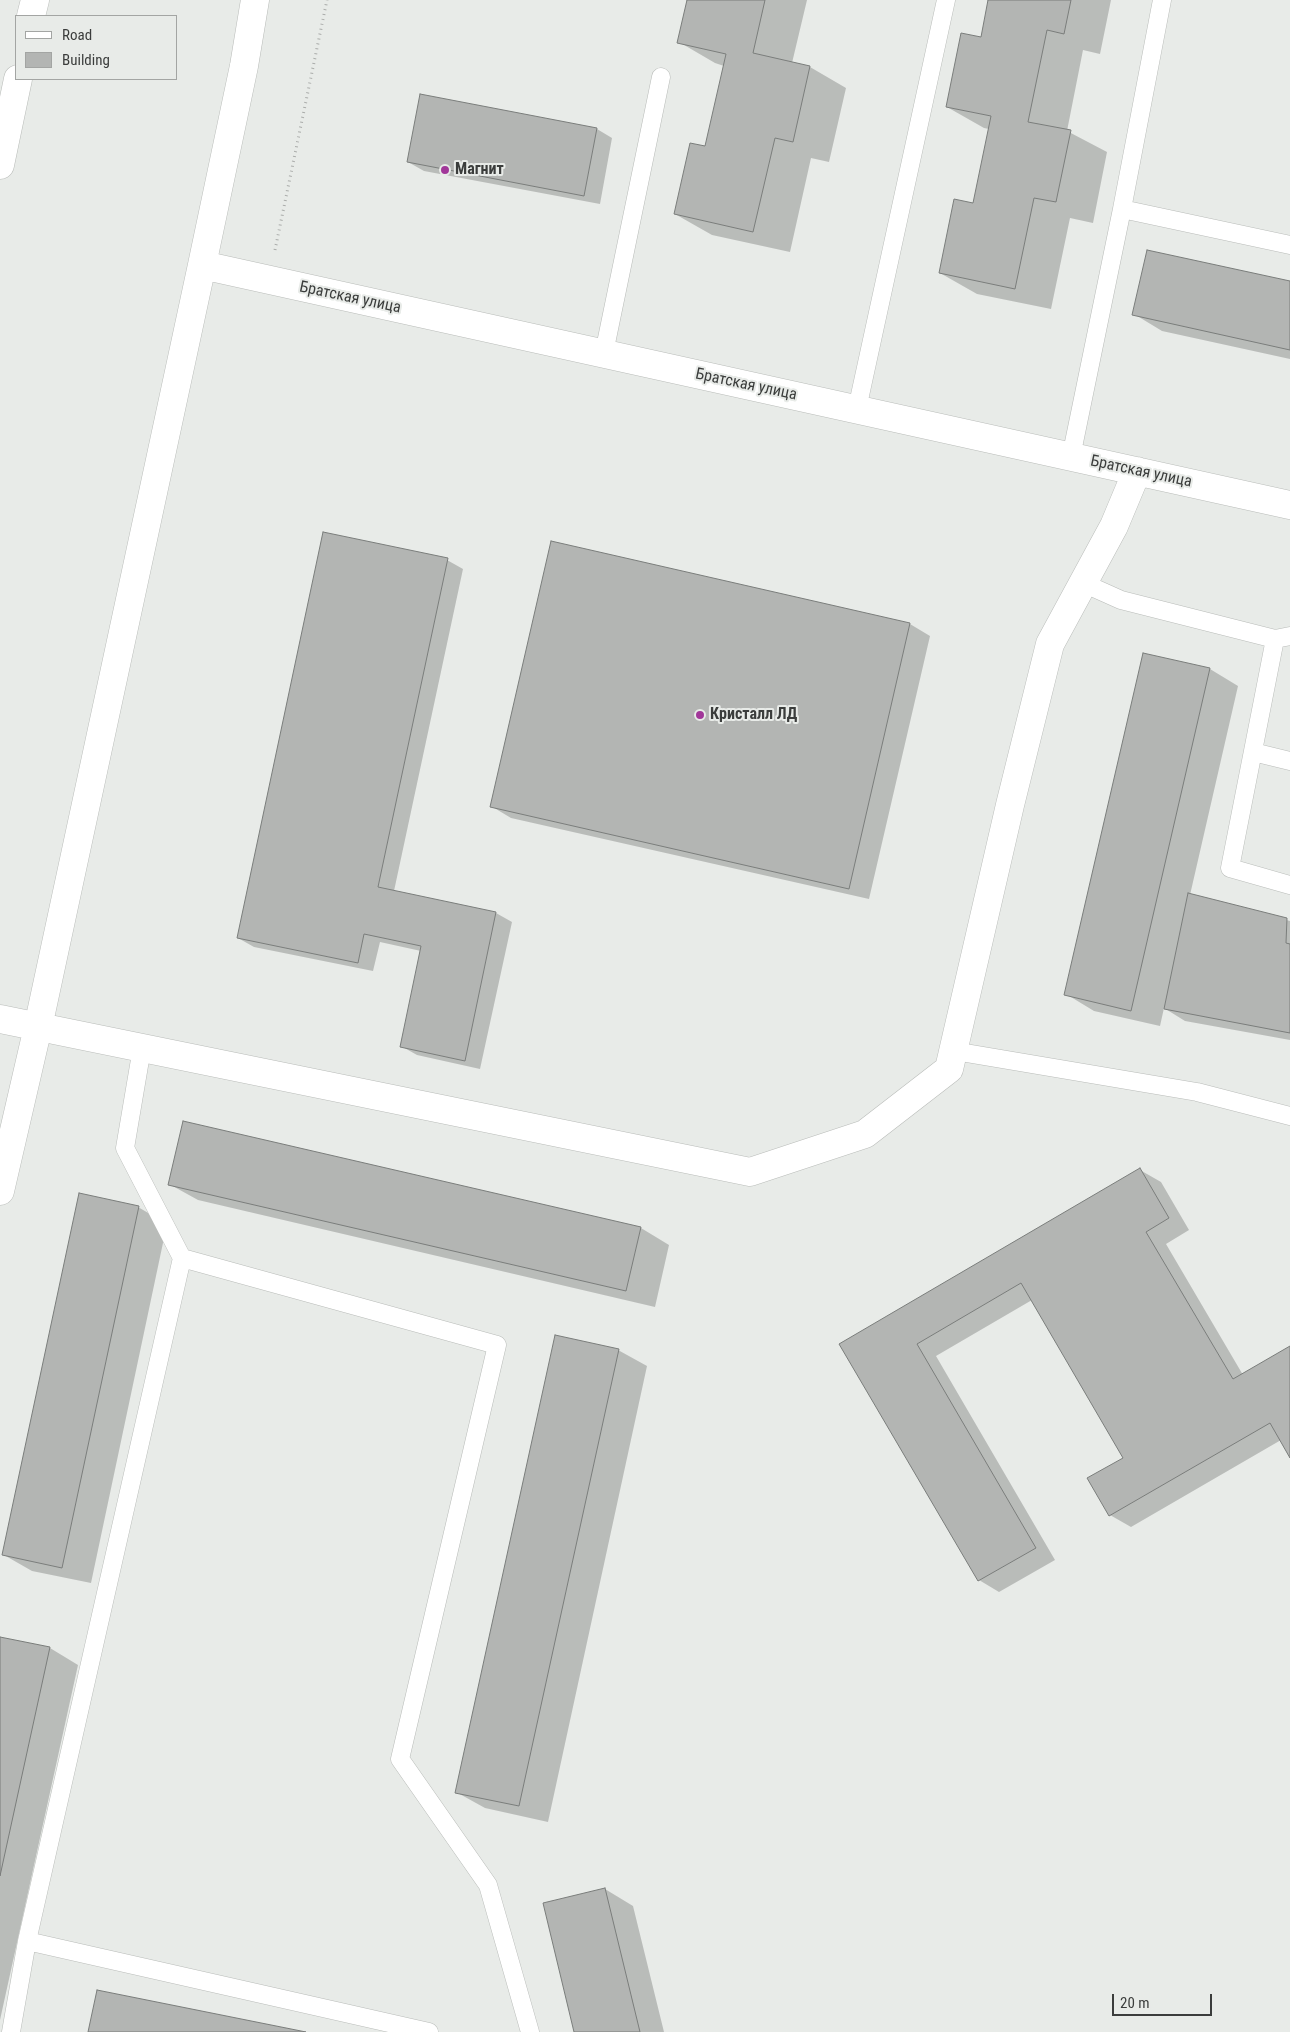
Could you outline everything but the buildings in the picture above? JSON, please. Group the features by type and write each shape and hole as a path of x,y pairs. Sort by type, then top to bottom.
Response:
{"street":[{"path":"31,15 35,0"},
{"path":"0,1191 38,1027 202,265 244,66 255,0"},
{"path":"0,165 18,80"},
{"name":"Братская улица","path":"202,265 1290,505"},
{"path":"0,1019 750,1172 864,1134 949,1070 1010,805 1050,644 1114,526 1137,471"}],"lane":[{"path":"857,409 946,0"},
{"path":"1071,457 1122,209 1162,0"},
{"path":"604,353 661,77"},
{"path":"1122,209 1290,245"},
{"path":"1083,583 1121,600 1283,638 1253,752 1230,868 1290,885"},
{"path":"1253,752 1290,761"},
{"path":"11,2032 27,1941 182,1258 124,1148 142,1048"},
{"path":"954,1051 1197,1092 1290,1116"},
{"path":"182,1258 497,1345 400,1759 488,1885 530,2032"},
{"path":"27,1941 429,2032"}],"path":[{"path":"269,280 327,0"}],"place":[{"name":"Магнит","path":"445,170"},
{"name":"Кристалл ЛД","path":"700,715"}]}
